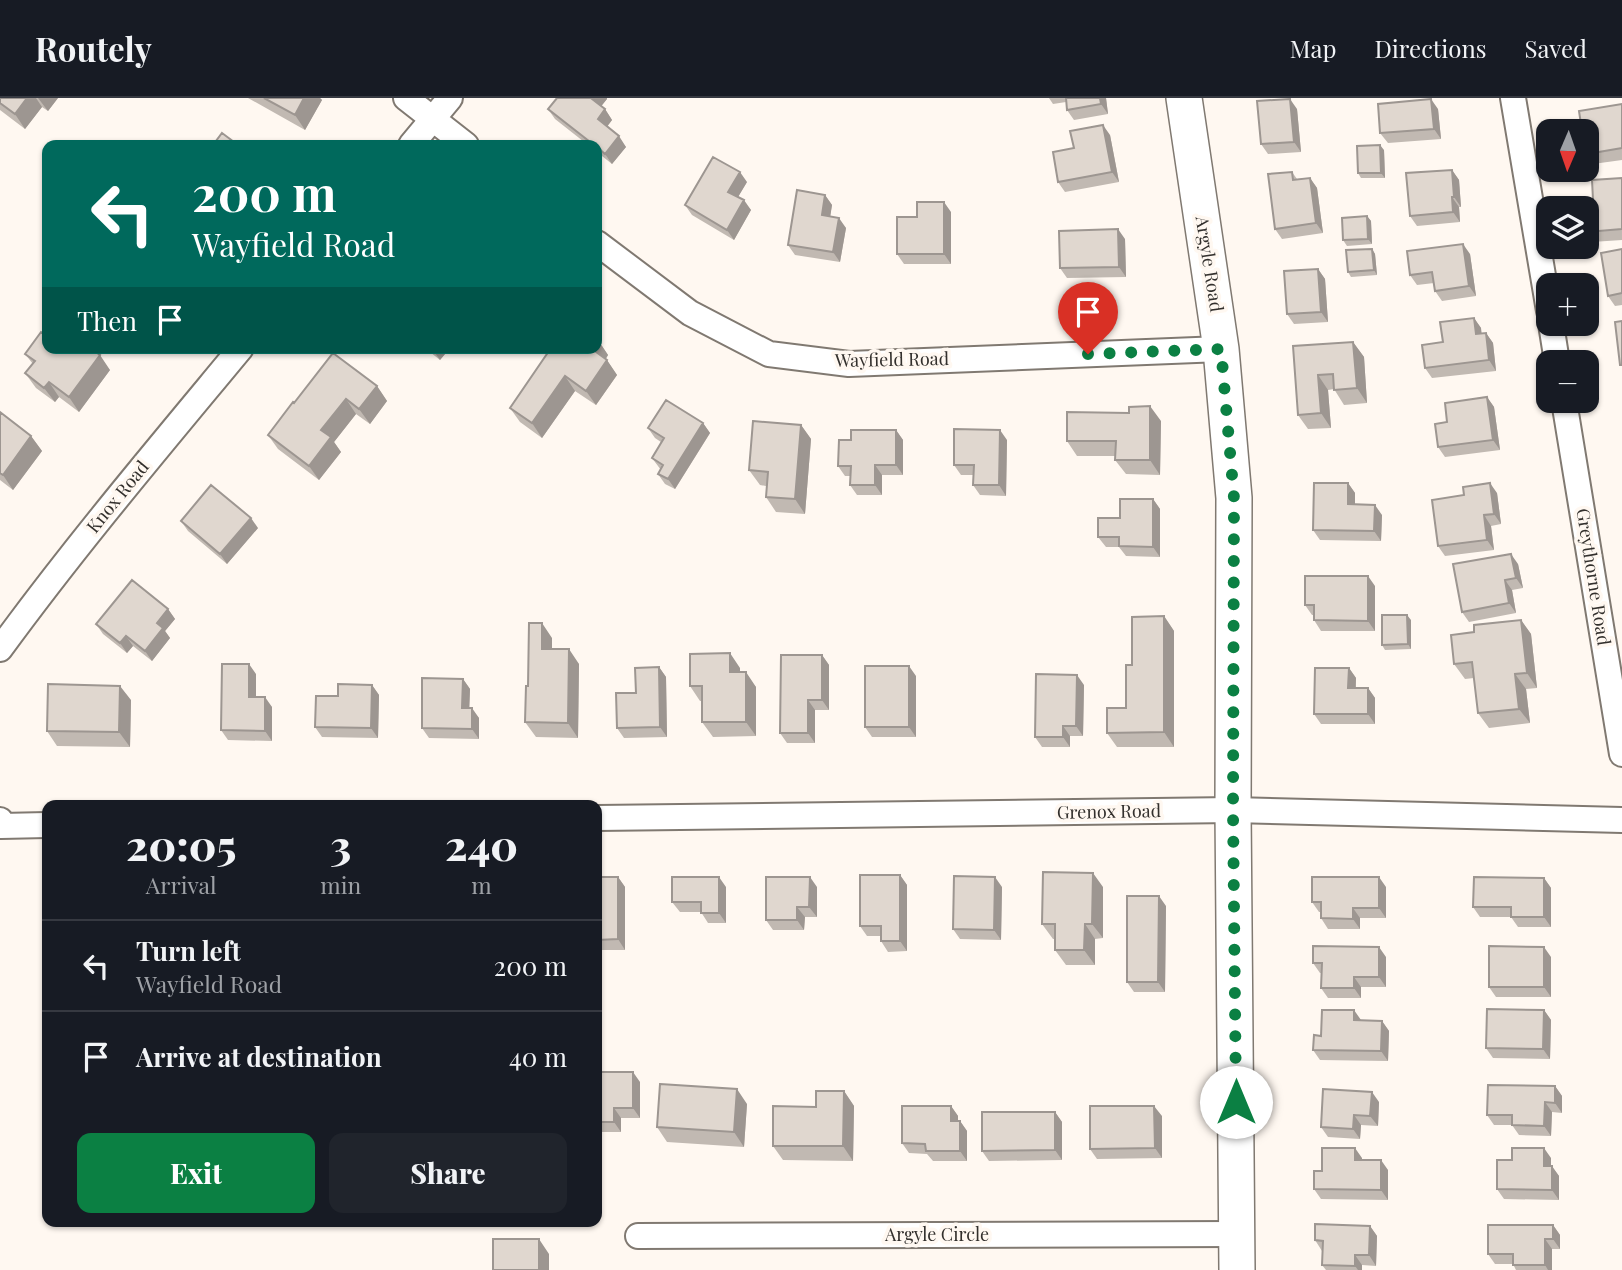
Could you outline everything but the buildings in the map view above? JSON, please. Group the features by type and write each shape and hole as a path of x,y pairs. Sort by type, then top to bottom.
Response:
{"street":[{"path":"406,98 459,140"},
{"path":"415,140 450,98"},
{"name":"Argyle Road","path":"1184,98 1221,349 1234,498 1233,810 1237,1270"},
{"path":"1514,98 1543,273"},
{"name":"Wayfield Road","path":"602,247 690,313 769,354 849,363 1221,349"},
{"name":"Knox Road","path":"0,649 148,459 236,354"},
{"name":"Greythorne Road","path":"1566,413 1622,754"},
{"name":"Grenox Road","path":"602,818 1233,810 1622,820"},
{"path":"0,820 0,834"},
{"path":"1,826 42,825"},
{"name":"Argyle Circle","path":"638,1236 1237,1234"}],"route":[{"path":"1088,354 1221,349 1234,498 1236,1102"}]}
